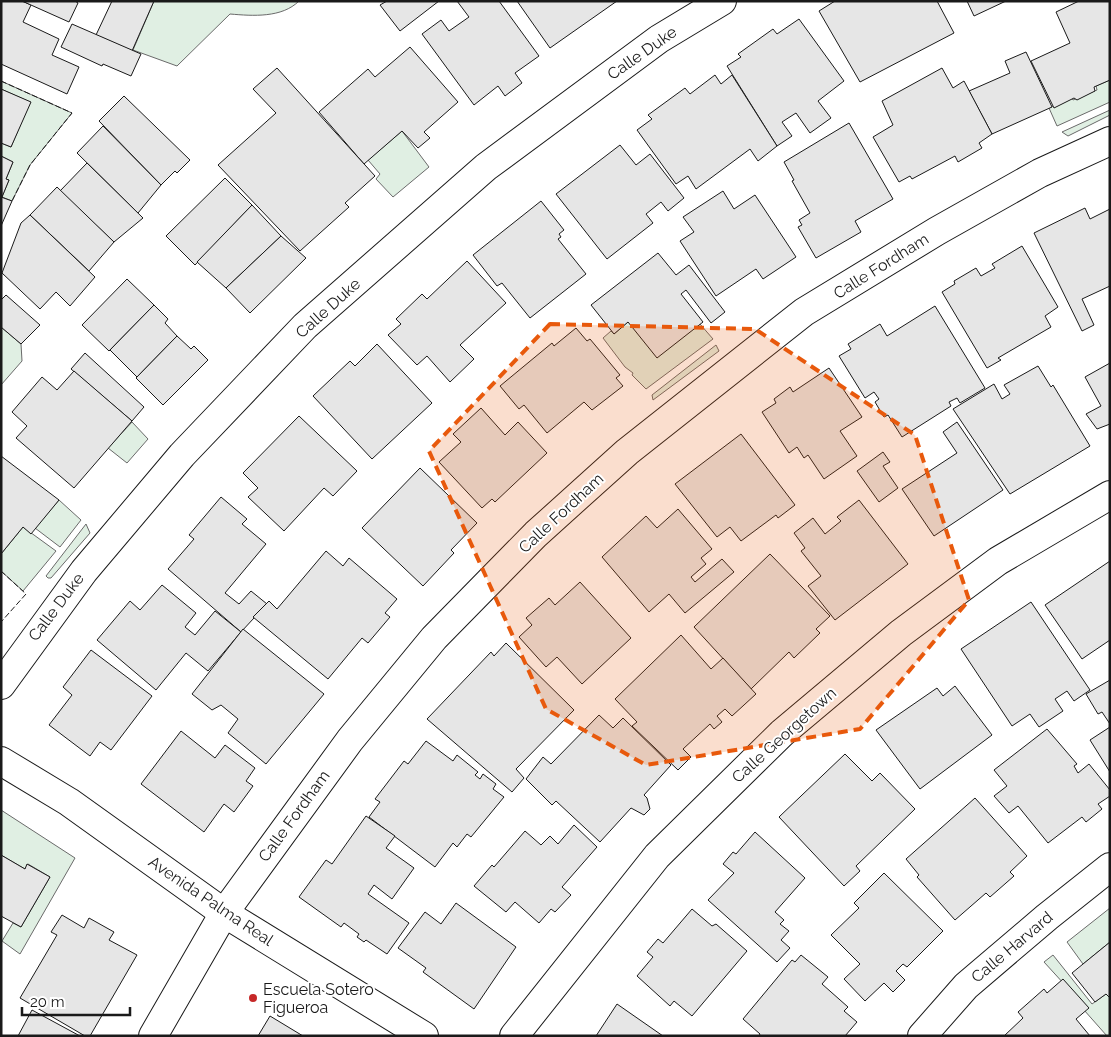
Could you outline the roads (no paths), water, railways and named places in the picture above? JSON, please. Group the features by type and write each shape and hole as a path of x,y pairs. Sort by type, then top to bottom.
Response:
{"street":[{"name":"Calle Duke","path":"1,685 26,648 102,549 182,454 305,326 486,167 659,39 722,1"},
{"name":"Calle Fordham","path":"153,1036 224,913 350,740 434,638 536,534 627,452 804,312 937,231 1040,173 1110,141"},
{"name":"Calle Georgetown","path":"514,1036 657,856 782,733 901,633 998,561 1110,495"},
{"name":"Avenida Palma Real","path":"1,761 69,802 224,913 424,1036"},
{"name":"Calle Harvard","path":"922,1036 966,986 1047,917 1110,867"}],"place":[{"name":"Escuela Sotero Figueroa","path":"253,998"}]}
